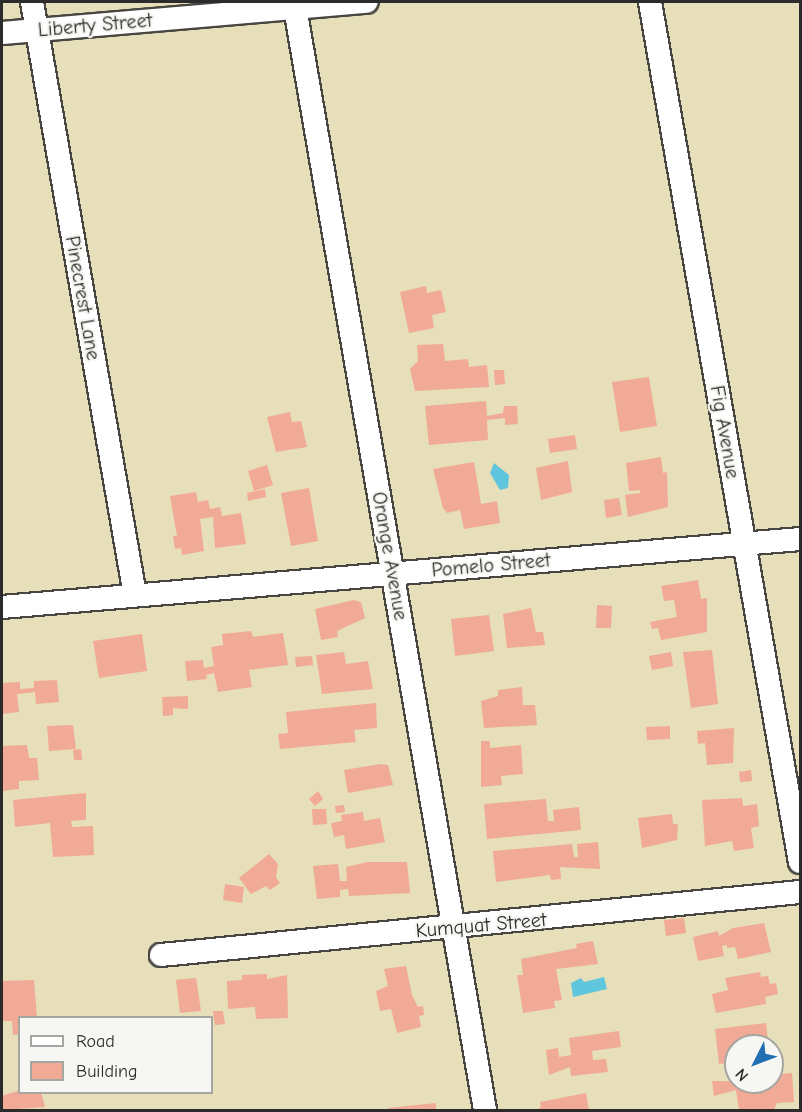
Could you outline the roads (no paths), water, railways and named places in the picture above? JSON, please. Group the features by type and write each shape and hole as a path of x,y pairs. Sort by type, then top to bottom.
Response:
{"street":[{"name":"Pinecrest Lane","path":"32,2 135,595"},
{"name":"Liberty Street","path":"2,33 294,5 367,2"},
{"name":"Fig Avenue","path":"650,2 801,862"},
{"name":"Orange Avenue","path":"294,5 485,1110"},
{"name":"Pomelo Street","path":"2,607 801,539"},
{"name":"Kumquat Street","path":"161,955 801,892"}],"water":[{"path":"494,463 509,475 508,488 500,490 490,473"},
{"path":"604,977 607,989 573,997 571,983 581,978 584,982"}]}
